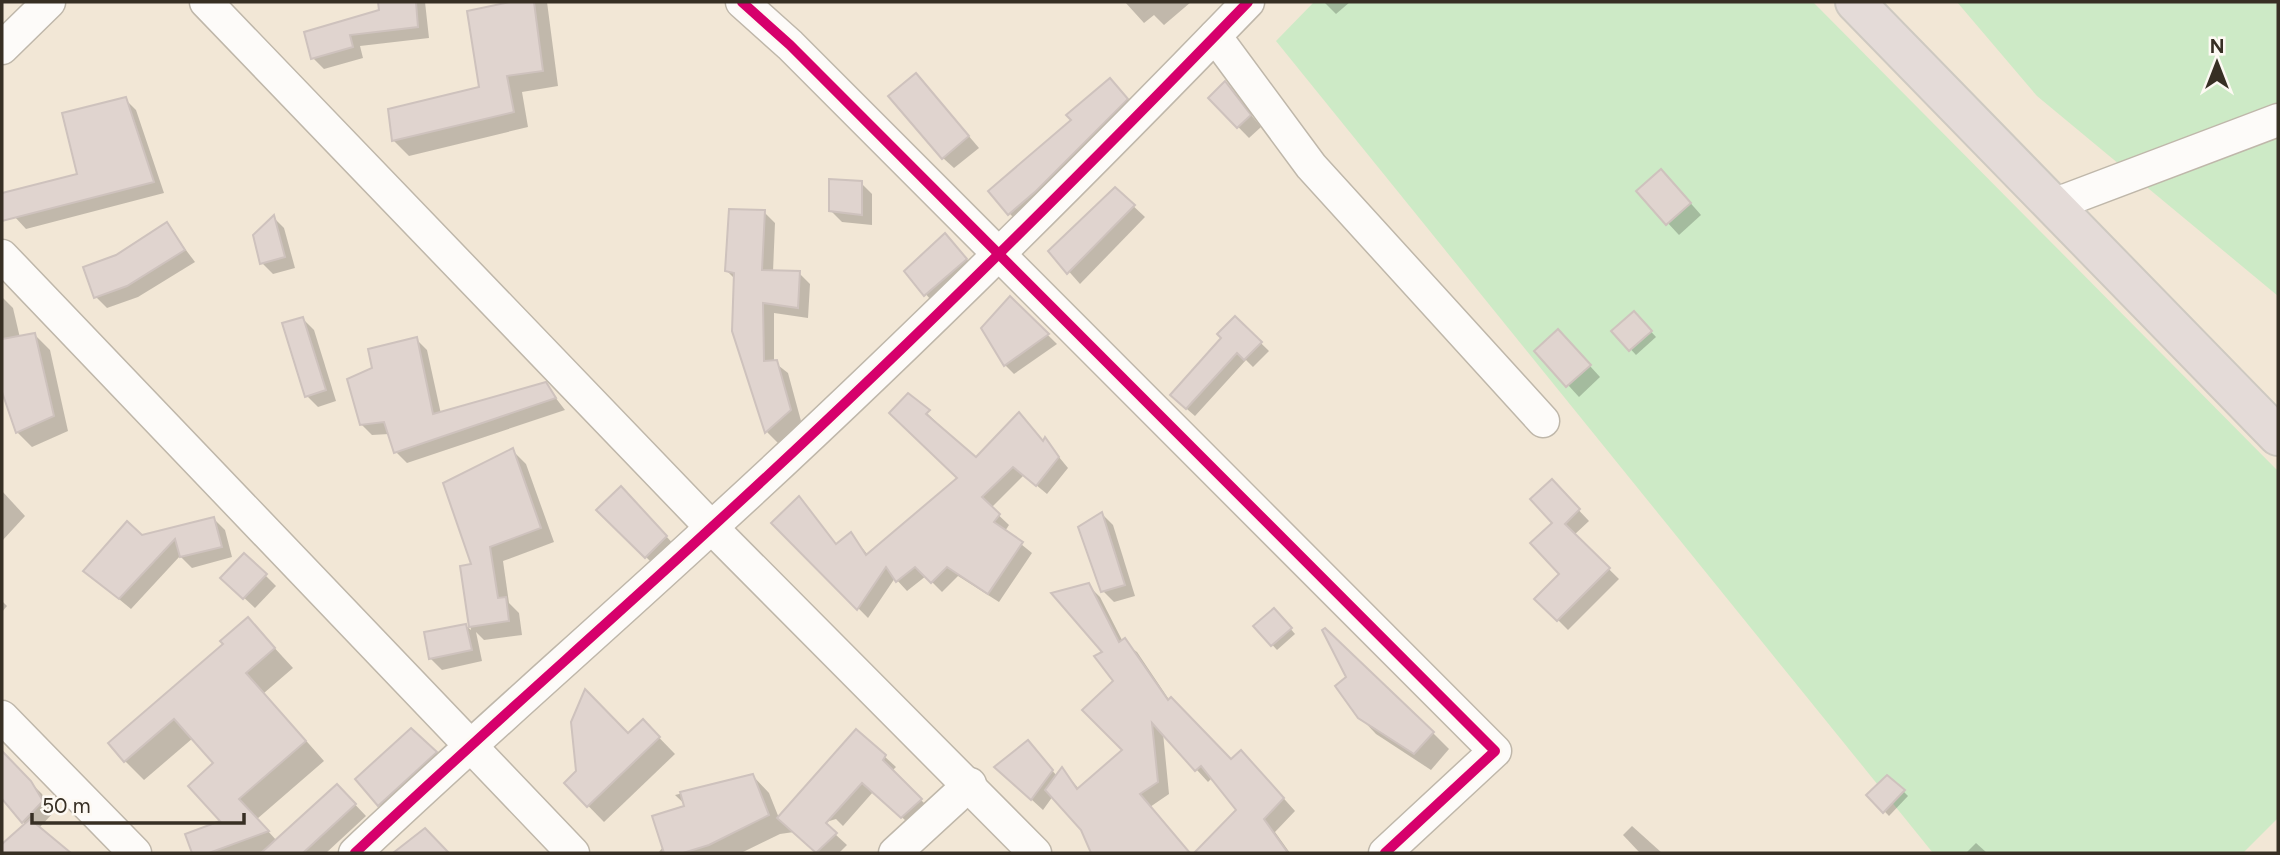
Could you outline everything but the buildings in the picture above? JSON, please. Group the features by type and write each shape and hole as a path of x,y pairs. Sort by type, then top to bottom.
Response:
{"highway":[{"path":"1855,2 2278,436"}],"street":[{"path":"2,48 49,2"},
{"path":"206,2 712,528 1035,853"},
{"path":"742,2 799,54 1495,751 1385,853"},
{"path":"355,853 468,746 712,528 1000,256 1248,2"},
{"path":"1215,36 1311,166 1543,421"},
{"path":"2053,205 2278,120"},
{"path":"2,256 573,853"},
{"path":"2,717 135,853"},
{"path":"895,853 970,785"}],"green space":[{"path":"1314,2 1813,2 2278,471 2278,818 2243,853 1933,853 1276,41"},
{"path":"1957,2 2278,2 2278,296 2037,96"}],"cycle path":[{"path":"742,2 790,45 1495,751 1385,853"},
{"path":"355,853 849,399 1051,203 1248,2"}]}
